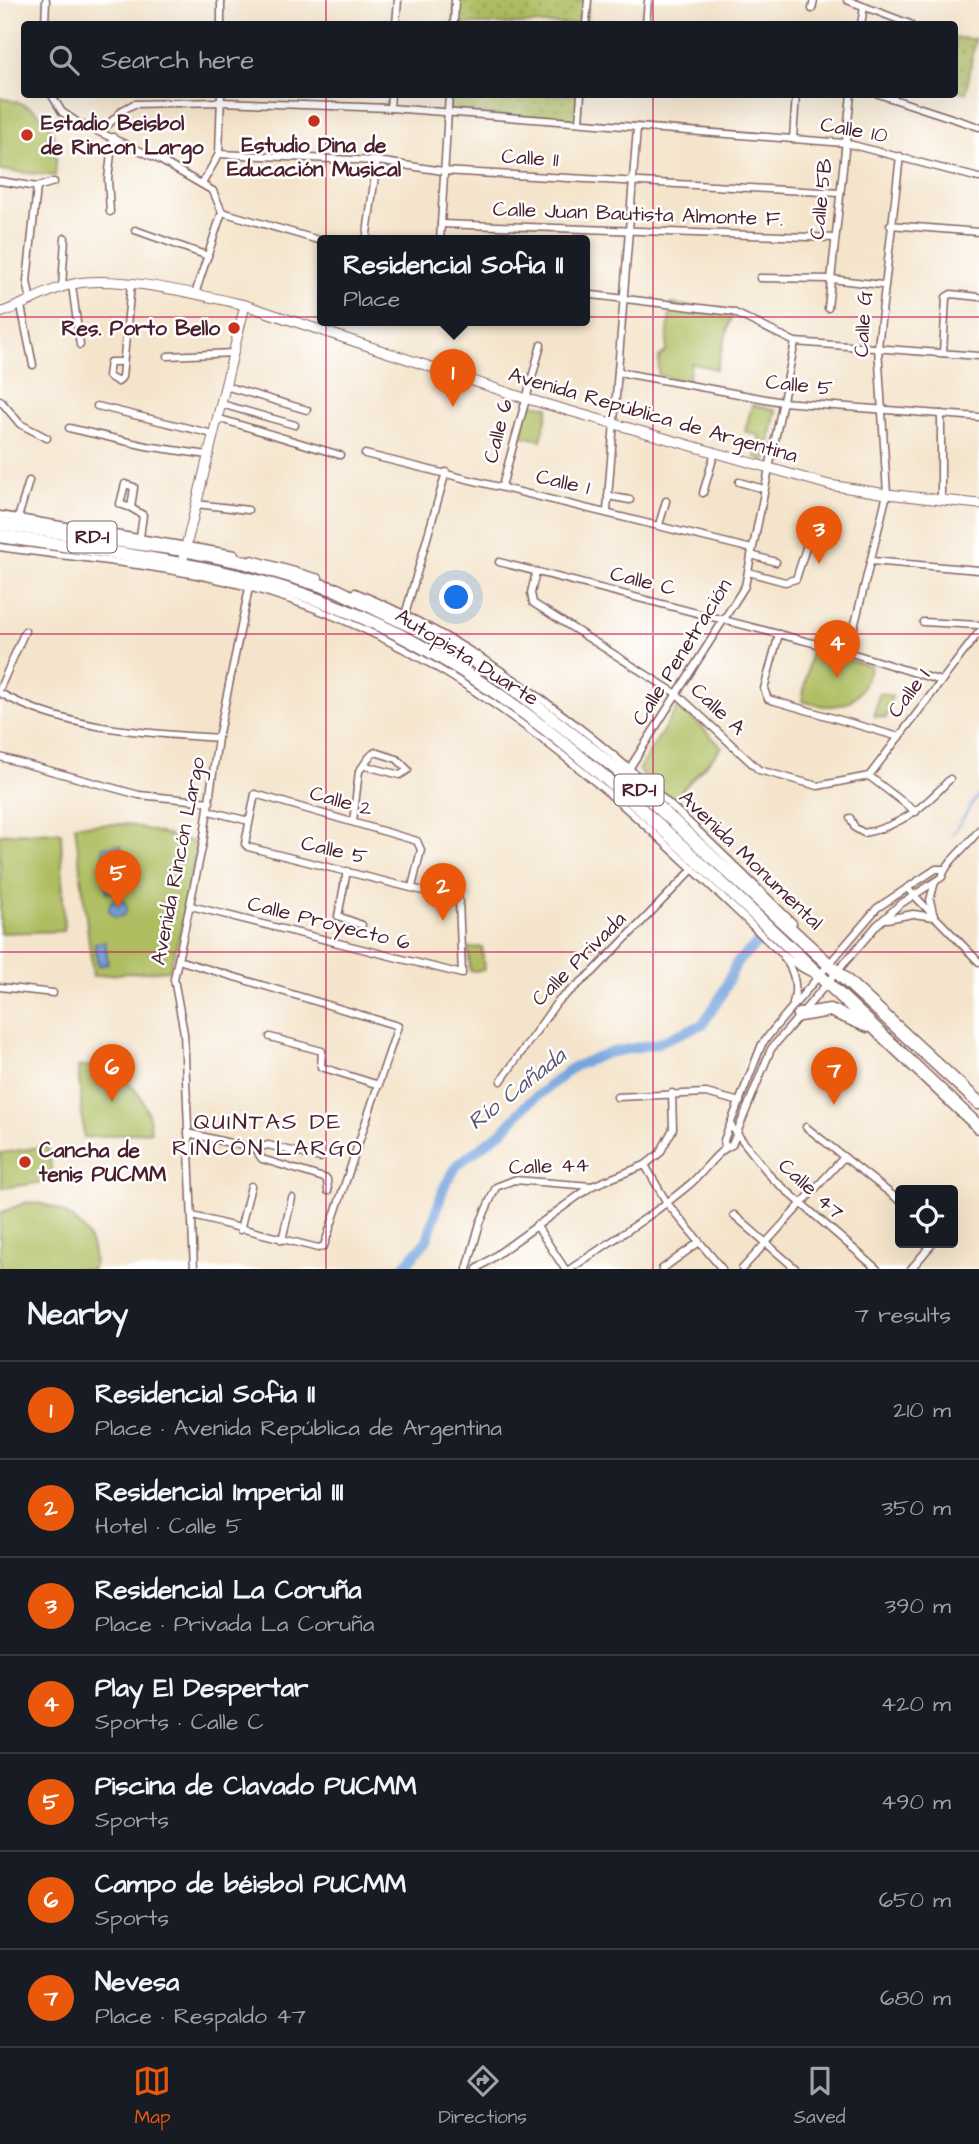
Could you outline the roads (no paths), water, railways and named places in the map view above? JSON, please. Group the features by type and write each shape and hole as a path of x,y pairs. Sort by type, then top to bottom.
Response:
{"highway":[{"name":"Autopista Duarte","path":"0,524 185,547 243,562 337,590 436,638 494,674 619,771 783,925 834,966 979,1103"},
{"name":"Autopista Duarte","path":"0,536 235,574 353,613 418,644 527,715 539,733 823,979 979,1127"},
{"path":"298,595 309,607 332,607"},
{"path":"795,1011 830,1010 877,1031"}],"main road":[{"name":"Avenida República de Argentina","path":"0,313 61,288 86,282 195,294 245,305 613,425 850,490 979,503"},
{"path":"182,564 245,305"}],"street":[{"path":"45,21 46,0"},
{"path":"221,0 221,21"},
{"path":"396,21 398,0"},
{"path":"454,21 455,0"},
{"path":"586,21 588,0"},
{"path":"646,21 648,0"},
{"path":"812,9 814,0"},
{"path":"847,0 902,21"},
{"path":"862,21 864,7"},
{"path":"53,98 62,112 77,122 102,131 202,184 218,198 222,212 195,294"},
{"path":"202,184 219,154 221,98"},
{"name":"Calle 10","path":"102,131 123,110 134,104 221,98 448,111 845,144 979,178"},
{"path":"390,108 391,98"},
{"path":"440,235 449,98"},
{"path":"579,122 581,98"},
{"path":"793,139 796,98"},
{"name":"Calle 5B","path":"828,307 851,98"},
{"path":"890,98 979,127"},
{"path":"607,511 637,128"},
{"path":"110,212 108,179 113,137"},
{"name":"Calle 11","path":"219,154 377,161 443,171 840,193"},
{"name":"Calle G","path":"849,652 887,494 878,347 882,285 900,156"},
{"path":"367,235 377,161"},
{"path":"0,181 37,187 54,182"},
{"path":"31,302 27,281 37,187"},
{"path":"222,212 317,240"},
{"name":"Calle Juan Bautista Almonte F.","path":"441,224 629,233 835,238"},
{"path":"890,225 979,232"},
{"path":"135,230 208,256"},
{"path":"61,288 65,238"},
{"path":"760,278 831,279 882,285"},
{"path":"72,285 80,345"},
{"path":"123,362 131,285"},
{"path":"943,353 946,297 951,294 979,297"},
{"path":"590,295 733,312 795,342 979,356"},
{"path":"21,306 33,365"},
{"name":"Calle Penetración","path":"629,769 743,591 795,342"},
{"name":"Calle 6","path":"502,486 524,398 541,345"},
{"path":"168,356 233,353"},
{"name":"Calle 5","path":"618,372 782,402 979,417"},
{"path":"225,386 307,410"},
{"path":"0,400 20,424 47,439"},
{"path":"220,404 295,425"},
{"path":"97,406 213,434"},
{"path":"941,414 941,499"},
{"path":"217,418 340,455"},
{"path":"69,428 146,446 208,455"},
{"path":"703,494 715,452"},
{"name":"Calle 1","path":"365,454 607,511 752,552 776,562"},
{"path":"405,615 446,472"},
{"path":"18,518 29,481"},
{"path":"739,482 764,489"},
{"path":"608,496 630,500"},
{"path":"659,525 666,501"},
{"path":"196,504 248,510"},
{"path":"131,508 143,515 140,537"},
{"name":"Avenida Monumental","path":"0,515 140,537 273,564 331,582 405,615 495,665 629,769 744,875 834,966"},
{"path":"748,572 785,582 796,579 813,526"},
{"path":"0,547 164,570 249,588 309,607 405,648 438,666 539,733"},
{"path":"871,561 979,570"},
{"name":"Calle C","path":"499,562 849,652 941,681"},
{"name":"Calle A","path":"536,572 531,593 533,603 677,694 759,770 818,786 869,776"},
{"name":"Avenida Rincón Largo","path":"194,1269 184,1033 174,979 191,906 209,810 218,738 249,588"},
{"path":"923,622 979,625"},
{"path":"26,631 0,691 30,710 68,721 218,738"},
{"name":"Calle I","path":"869,776 979,632"},
{"path":"779,634 764,689 768,699 899,737"},
{"path":"353,822 359,771 366,766 370,755 375,752 397,759 408,770 400,775 366,766"},
{"path":"0,757 139,795 210,802"},
{"path":"869,776 916,812"},
{"path":"850,818 855,828 864,833 901,822 916,812 950,779"},
{"name":"Calle 2","path":"248,821 253,795 419,843 421,850 412,887"},
{"path":"209,810 248,821"},
{"name":"Calle 5","path":"248,821 245,844 247,847 459,900 463,968 459,975"},
{"path":"934,917 930,894 936,880 979,830"},
{"path":"725,1148 724,1140 762,1044 834,966 877,908 936,869 944,869"},
{"path":"346,871 338,916 362,925"},
{"path":"703,873 774,946 803,969 823,979"},
{"name":"Calle Privada","path":"501,1081 556,1002 703,873"},
{"path":"834,966 877,925 936,880"},
{"path":"907,888 979,962"},
{"name":"Calle Proyecto 6","path":"191,906 459,975"},
{"path":"877,925 903,914 934,917"},
{"path":"774,946 793,972 795,1011"},
{"path":"178,960 398,1026 324,1246 317,1248 282,1240 193,1216"},
{"path":"536,1225 568,1269 667,1203 709,1168 725,1148 732,1145 737,1136 766,1058 795,1011 823,979"},
{"path":"0,987 53,993"},
{"path":"777,1025 785,1031"},
{"path":"270,1037 322,1051 321,1067 379,1085"},
{"name":"Calle 44","path":"467,1269 480,1223 496,1187 514,1180 592,1186 645,1165 671,1138 672,1093"},
{"path":"617,1097 706,1093 740,1102"},
{"name":"Calle 47","path":"731,1126 752,1157 800,1204 877,1269"},
{"path":"806,1126 895,1197"},
{"path":"188,1133 255,1149 268,1145 320,1158"},
{"path":"255,1149 261,1159 327,1180 328,1191"},
{"path":"742,1269 844,1157"},
{"path":"645,1165 667,1203 722,1269"},
{"path":"240,1230 251,1186"},
{"path":"477,1269 592,1186"},
{"path":"282,1240 292,1198"},
{"path":"734,1215 796,1269"},
{"path":"662,1269 698,1243"},
{"path":"911,1269 929,1248"}],"water":[{"path":"121,845 126,890 107,892 103,847"},
{"path":"118,899 124,902 127,908 124,914 118,917 112,914 109,908 112,902"},
{"path":"105,942 108,964 98,966 95,943"}],"waterway":[{"path":"952,835 979,794"},
{"name":"Río Cañada","path":"402,1269 427,1240 444,1187 458,1164 504,1130 526,1105 573,1067 607,1053 655,1044 703,1024 721,996 737,962 761,940"}],"place":[{"name":"Estudio Dina de Educación Musical","path":"314,121"},
{"name":"Estadio Beisbol de Rincon Largo","path":"27,135"},
{"name":"Res. Porto Bello","path":"234,328"},
{"name":"Residencial Sofia II","path":"453,407"},
{"name":"Residencial La Coruña","path":"819,564"},
{"name":"Play El Despertar","path":"837,678"},
{"name":"Piscina de Clavado PUCMM","path":"118,908"},
{"name":"Residencial Imperial III","path":"443,921"},
{"name":"Campo de béisbol PUCMM","path":"112,1102"},
{"name":"Nevesa","path":"834,1105"},
{"name":"Cancha de tenis PUCMM","path":"25,1162"}],"district":[{"name":"QUINTAS DE RINCÓN LARGO","path":"268,1135"}]}
